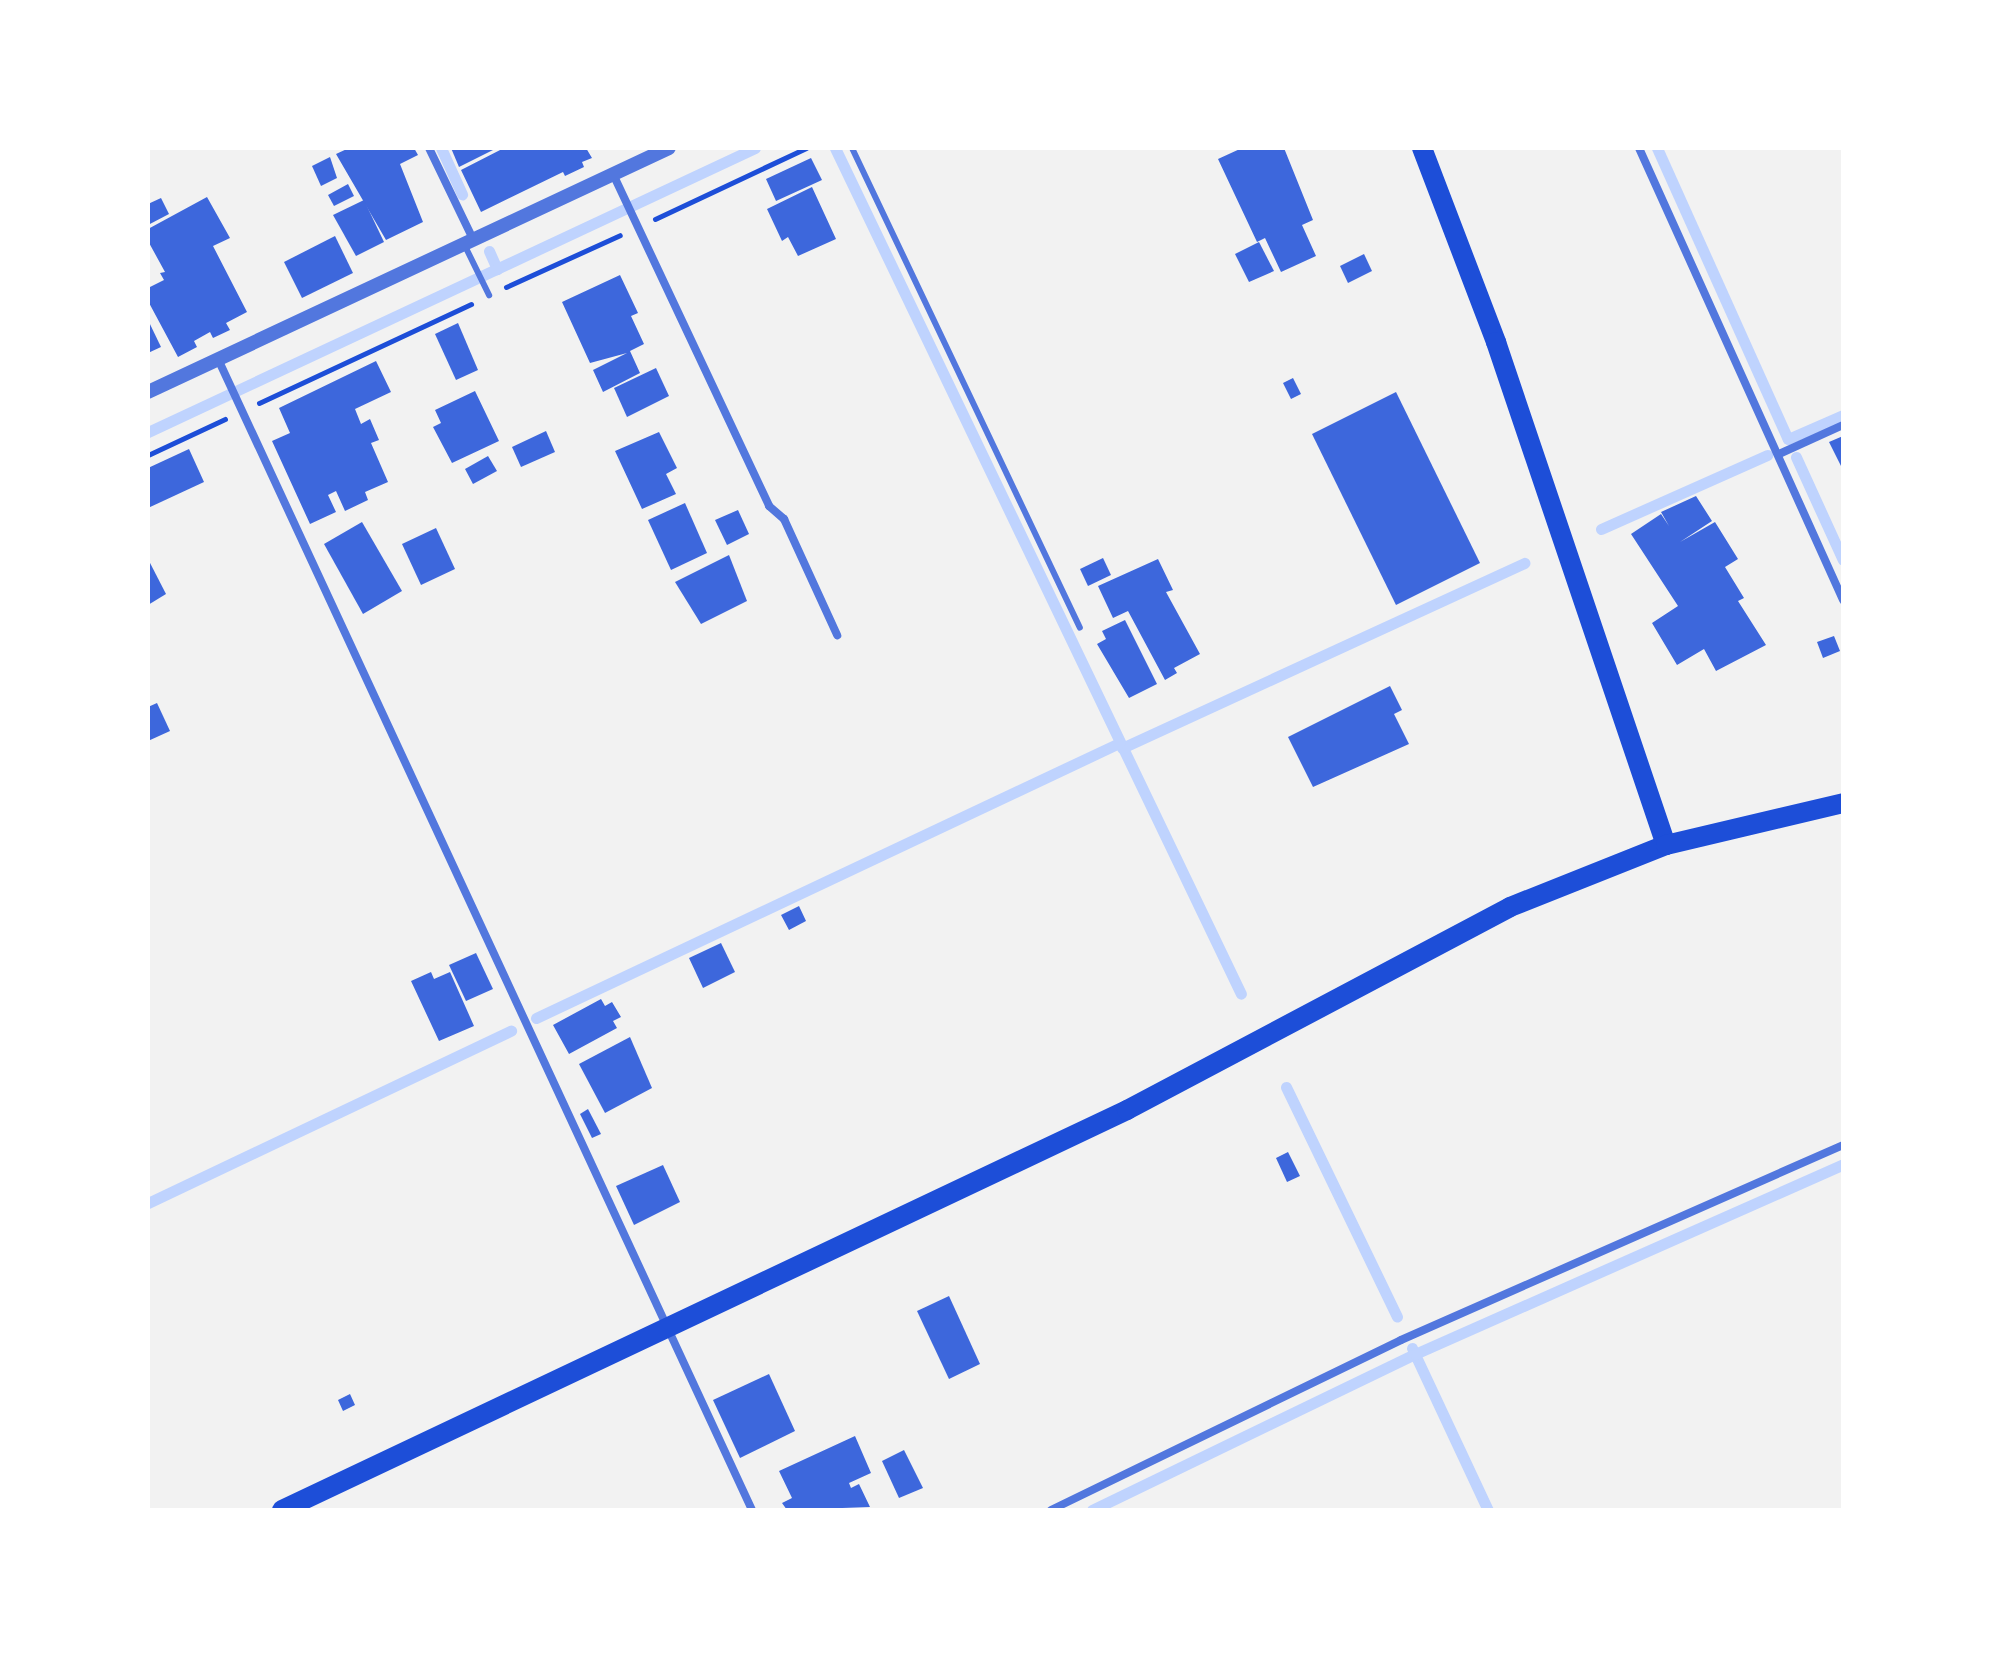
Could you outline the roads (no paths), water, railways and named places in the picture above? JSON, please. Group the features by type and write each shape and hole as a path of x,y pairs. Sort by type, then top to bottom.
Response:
{"main road":[{"path":"1422,148 1496,342 1666,845"},
{"path":"282,1510 1127,1110 1443,938 1602,867 1666,845 1843,803"}],"street":[{"path":"429,148 469,244"},
{"path":"148,392 669,148"},
{"path":"1639,148 1843,600"},
{"path":"613,174 769,506 784,519 837,635"},
{"path":"218,359 664,1330 752,1510"},
{"path":"1779,454 1843,425"},
{"path":"1051,1510 1401,1340 1843,1145"}],"lane":[{"path":"852,148 1080,628"},
{"path":"469,244 473,262 487,293"}],"waterway":[{"path":"441,148 462,194"},
{"path":"148,432 755,148"},
{"path":"835,148 1241,994"},
{"path":"1657,148 1788,439 1843,415"},
{"path":"489,251 497,269"},
{"path":"1601,529 1767,455"},
{"path":"1796,457 1843,560"},
{"path":"1122,748 1524,563"},
{"path":"536,1018 1119,743"},
{"path":"148,1203 511,1031"},
{"path":"1286,1087 1397,1317"},
{"path":"1092,1510 1415,1354 1843,1164"},
{"path":"1412,1348 1488,1510"}]}
